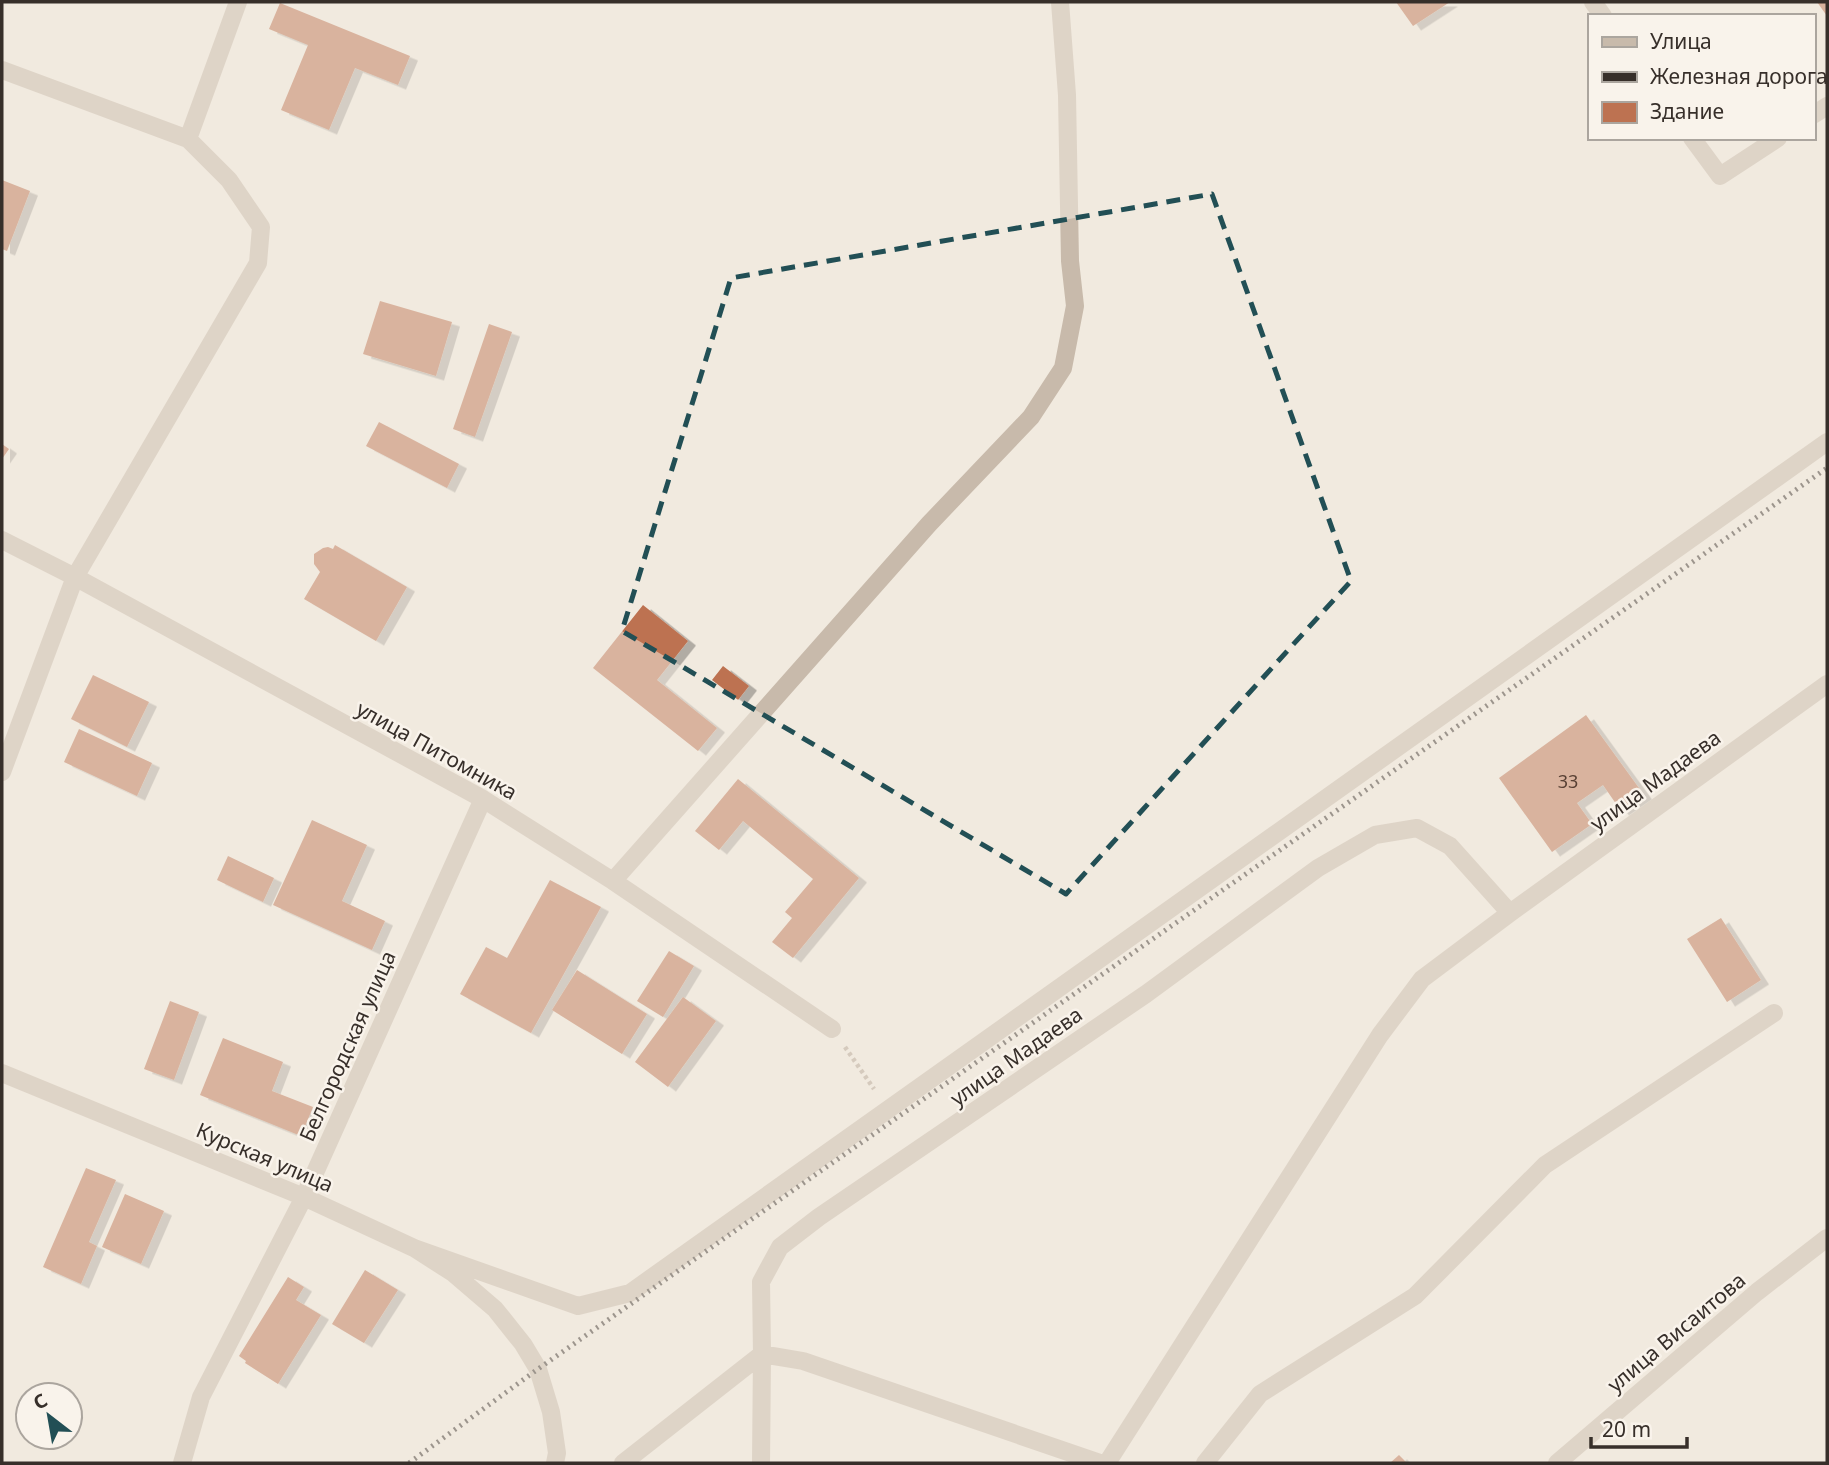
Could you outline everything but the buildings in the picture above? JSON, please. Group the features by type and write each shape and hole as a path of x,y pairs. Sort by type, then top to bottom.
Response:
{"street":[{"path":"188,139 238,2"},
{"path":"613,881 929,524 1031,417 1063,369 1075,306 1070,261 1068,95 1060,2"},
{"path":"2,70 188,139 229,180 261,227 258,263 75,577 2,772"},
{"path":"1693,140 1720,176 1775,140"},
{"path":"414,1248 578,1306 630,1293 1827,442"},
{"name":"улица Питомника","path":"2,540 483,799 613,881 832,1029"},
{"name":"улица Мадаева","path":"1108,1463 1380,1035 1422,979 1827,684"},
{"name":"Белгородская улица","path":"182,1463 201,1397 304,1197 483,799"},
{"name":"улица Мадаева","path":"761,1463 761,1282 780,1247 819,1217 1146,994 1318,868 1375,835 1418,828 1450,846 1510,914"},
{"path":"1205,1463 1260,1394 1415,1296 1545,1165 1774,1013"},
{"name":"Курская улица","path":"2,1073 304,1197 414,1248 453,1273 495,1309 523,1344 538,1369 551,1412 557,1453 555,1463"},
{"name":"улица Висаитова","path":"1557,1463 1757,1292 1827,1238"},
{"path":"623,1463 762,1354 803,1361 1100,1463"}],"path":[{"path":"832,1029 889,1109"}],"highlighted area":[{"path":"1212,194 1351,581 1066,894 622,631 731,278"}],"railway":[{"path":"409,1463 709,1249 1827,468"}]}
